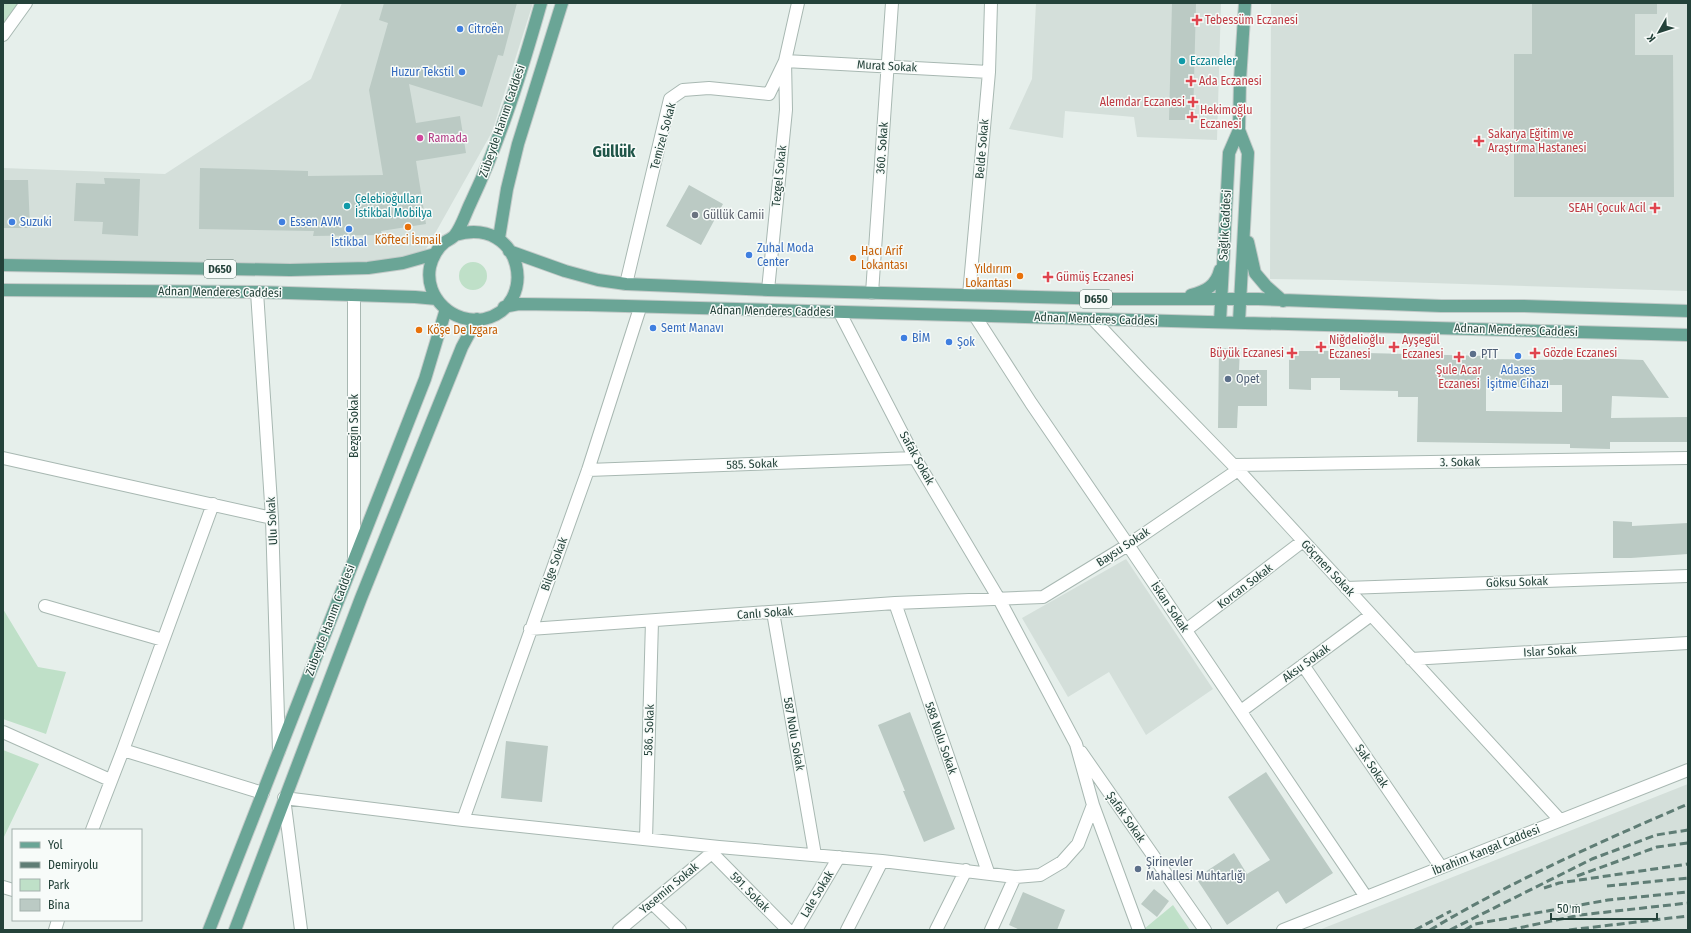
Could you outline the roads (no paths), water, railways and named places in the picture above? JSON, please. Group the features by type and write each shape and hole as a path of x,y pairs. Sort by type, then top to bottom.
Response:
{"main road":[{"name":"Zübeyde Hanım Caddesi","path":"454,235 485,171 500,131 541,3"},
{"name":"Zübeyde Hanım Caddesi","path":"499,238 507,189 518,144 562,3"},
{"name":"Sağlık Caddesi","path":"1220,322 1229,152 1239,130 1240,80 1245,3"},
{"name":"Sağlık Caddesi","path":"1239,130 1248,152 1239,322"},
{"path":"1244,230 1256,272 1266,286 1283,301"},
{"path":"468,232 482,232 499,238 514,258 518,273 516,288 509,302 498,313 484,319 468,320 454,315 446,309 434,294 430,281 430,267 435,254 443,243 454,235 468,232"},
{"name":"Adnan Menderes Caddesi","path":"509,251 565,271 598,280 626,284 872,293 1113,299 1221,299 1688,311"},
{"path":"1173,299 1201,292 1211,287 1219,274 1223,253"},
{"name":"Adnan Menderes Caddesi","path":"3,265 290,270 368,268 402,263 435,254"},
{"name":"Adnan Menderes Caddesi","path":"3,290 257,292 415,296 437,299"},
{"name":"Adnan Menderes Caddesi","path":"504,307 519,304 1688,335"},
{"name":"Zübeyde Hanım Caddesi","path":"209,930 424,379 446,309"},
{"name":"Zübeyde Hanım Caddesi","path":"234,930 361,598 462,347 477,319"}],"street":[{"path":"3,35 26,3"},
{"path":"785,61 798,3"},
{"name":"360. Sokak","path":"872,293 892,3"},
{"name":"Belde Sokak","path":"969,295 989,72 991,3"},
{"name":"Murat Sokak","path":"785,61 989,72"},
{"name":"Temizel Sokak","path":"626,284 670,99 683,90 709,88 769,94 785,61"},
{"name":"Tezgel Sokak","path":"768,290 786,110 785,61"},
{"name":"Ulu Sokak","path":"257,292 272,518 279,751"},
{"name":"Bezgin Sokak","path":"354,295 354,558"},
{"name":"Bilge Sokak","path":"463,820 588,470 640,308"},
{"name":"Safak Sokak","path":"840,313 915,458 999,599"},
{"name":"İskan Sokak","path":"975,316 1031,403 1366,897"},
{"name":"Göçmen Sokak","path":"1093,319 1235,468 1560,820"},
{"path":"3,458 272,518"},
{"name":"585. Sokak","path":"588,470 915,458"},
{"name":"3. Sokak","path":"1235,468 1688,458"},
{"name":"Baysu Sokak","path":"999,599 1043,597 1128,544 1235,468"},
{"path":"92,829 110,780 123,750 213,504"},
{"name":"Korcan Sokak","path":"1186,630 1303,542"},
{"name":"Göksu Sokak","path":"1346,588 1688,576"},
{"name":"Canlı Sokak","path":"530,629 895,603 999,599"},
{"name":"Şafak Sokak","path":"999,599 1076,744 1205,930"},
{"name":"588 Nolu Sokak","path":"895,603 988,872"},
{"path":"45,606 162,640"},
{"name":"587 Nolu Sokak","path":"773,612 815,855"},
{"name":"Aksu Sokak","path":"1241,711 1371,615"},
{"name":"586. Sokak","path":"646,839 652,621"},
{"name":"Islar Sokak","path":"1411,659 1688,643"},
{"name":"Sak Sokak","path":"1303,665 1442,867"},
{"path":"3,732 110,780"},
{"name":"Şafak Sokak","path":"1076,744 1093,805 1139,930"},
{"path":"123,750 263,793"},
{"name":"İbrahim Kangal Caddesi","path":"1283,930 1688,770"},
{"path":"301,930 284,798 463,820 646,839 716,850 839,857 1015,876 1040,875 1062,862 1078,844 1093,805"},
{"name":"Yasemin Sokak","path":"619,930 716,850"},
{"name":"591. Sokak","path":"716,850 788,930"},
{"name":"Lale Sokak","path":"796,930 839,857"},
{"path":"847,930 882,861"},
{"path":"936,930 966,870"},
{"path":"991,930 1015,876"},
{"path":"652,903 680,930"}],"railway":[{"path":"1430,930 1524,879 1688,804"},
{"path":"1450,930 1592,859 1656,835 1688,830"},
{"path":"1577,876 1657,847 1688,843"},
{"path":"1544,888 1559,883 1688,864"},
{"path":"1607,886 1688,878"},
{"path":"1465,930 1475,924 1608,900 1688,892"},
{"path":"1509,930 1580,915 1688,903"},
{"path":"1415,930 1451,911"},
{"path":"1569,930 1688,916"}],"place":[{"name":"Tebessüm Eczanesi","path":"1197,20"},
{"name":"Citroën","path":"460,29"},
{"name":"Eczaneler","path":"1182,61"},
{"name":"Huzur Tekstil","path":"462,72"},
{"name":"Ada Eczanesi","path":"1191,81"},
{"name":"Alemdar Eczanesi","path":"1193,102"},
{"name":"Hekimoğlu Eczanesi","path":"1192,117"},
{"name":"Ramada","path":"420,138"},
{"name":"Sakarya Eğitim ve Araştırma Hastanesi","path":"1479,141"},
{"name":"Çelebioğulları İstikbal Mobilya","path":"347,206"},
{"name":"SEAH Çocuk Acil","path":"1655,208"},
{"name":"Güllük Camii","path":"695,215"},
{"name":"Suzuki","path":"12,222"},
{"name":"Essen AVM","path":"282,222"},
{"name":"Köfteci İsmail","path":"408,227"},
{"name":"İstikbal","path":"349,229"},
{"name":"Zuhal Moda Center","path":"749,255"},
{"name":"Hacı Arif Lokantası","path":"853,258"},
{"name":"Yıldırım Lokantası","path":"1020,276"},
{"name":"Gümüş Eczanesi","path":"1048,277"},
{"name":"Semt Manavı","path":"653,328"},
{"name":"Köşe De Izgara","path":"419,330"},
{"name":"BİM","path":"904,338"},
{"name":"Şok","path":"949,342"},
{"name":"Niğdelioğlu Eczanesi","path":"1321,347"},
{"name":"Ayşegül Eczanesi","path":"1394,347"},
{"name":"Büyük Eczanesi","path":"1292,353"},
{"name":"Gözde Eczanesi","path":"1535,353"},
{"name":"PTT","path":"1473,354"},
{"name":"Adases İşitme Cihazı","path":"1518,356"},
{"name":"Şule Acar Eczanesi","path":"1459,357"},
{"name":"Opet","path":"1228,379"},
{"name":"Şirinevler Mahallesi Muhtarlığı","path":"1138,869"}],"district":[{"name":"Güllük","path":"614,151"}]}
